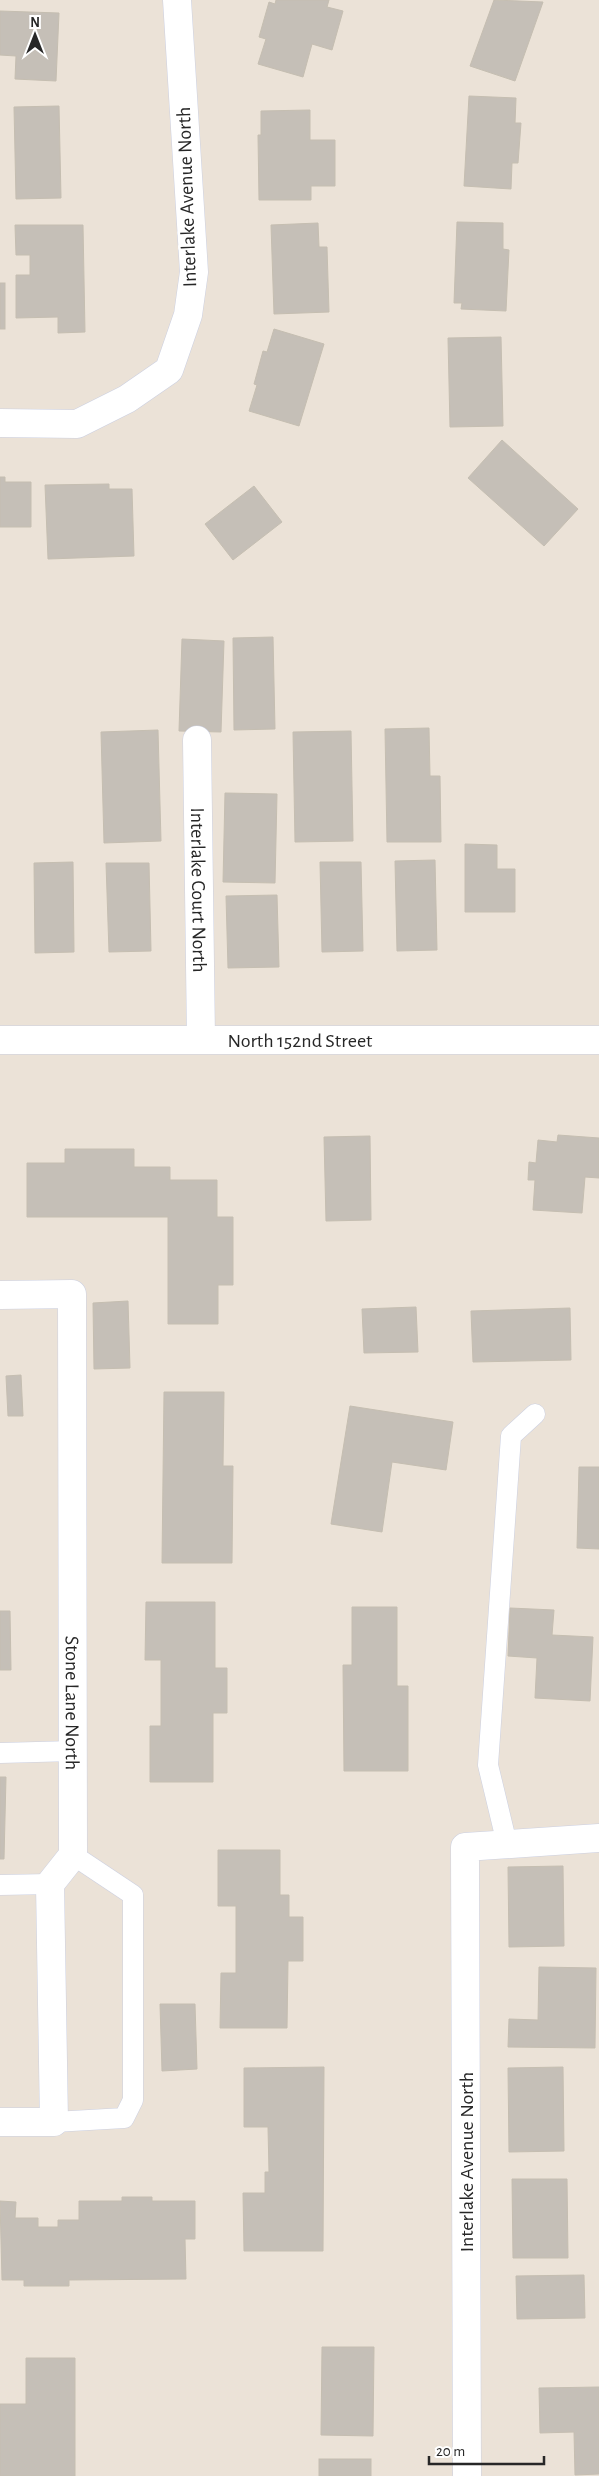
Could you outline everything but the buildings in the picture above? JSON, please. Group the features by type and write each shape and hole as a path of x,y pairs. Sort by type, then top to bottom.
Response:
{"street":[{"name":"Interlake Avenue North","path":"0,423 77,424 127,399 169,370 188,315 194,272 177,0"},
{"name":"Interlake Court North","path":"197,740 201,1039"},
{"name":"North 152nd Street","path":"0,1040 599,1040"},
{"name":"Stone Lane North","path":"0,1295 72,1294 73,1855"},
{"path":"507,1844 599,1838"},
{"name":"Interlake Avenue North","path":"467,2476 465,1847 507,1844"},
{"path":"0,2122 54,2122 50,1884 73,1855"}],"lane":[{"path":"507,1844 488,1765 488,1755 511,1436 535,1414"},
{"path":"0,1753 73,1751"},
{"path":"54,2122 124,2118 133,2100 133,1895 73,1855"},
{"path":"0,1885 50,1884"}]}
